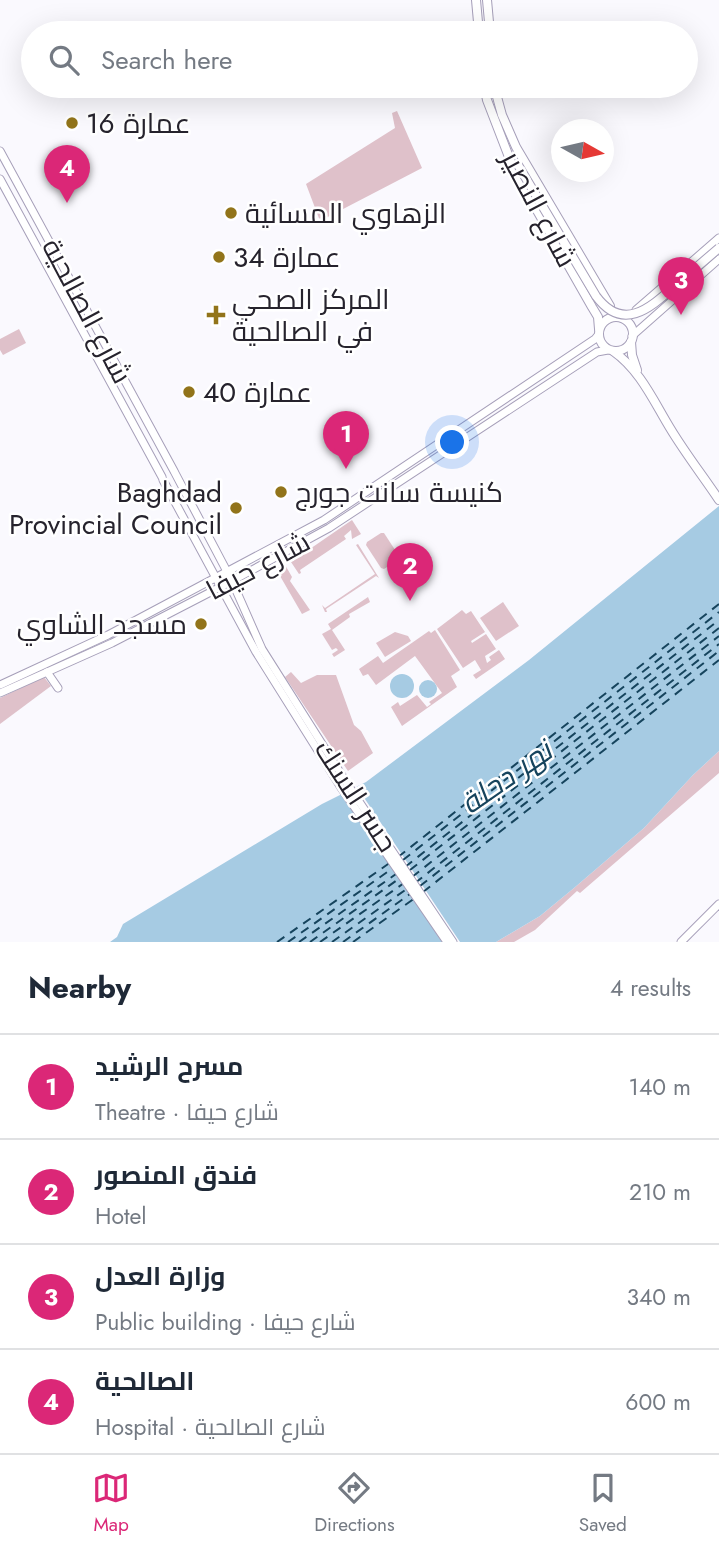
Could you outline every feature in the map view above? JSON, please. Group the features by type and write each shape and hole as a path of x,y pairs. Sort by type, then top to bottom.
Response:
{"main road":[{"path":"476,0 478,21"},
{"path":"487,0 489,21"},
{"name":"شارع النصیر","path":"487,98 514,170 598,317 599,331"},
{"name":"شارع النصیر","path":"497,98 516,147 610,313"},
{"path":"500,134 596,296 613,312 629,315 645,310 719,248"},
{"name":"شارع الصالحية","path":"0,151 4,166 85,306 228,573 259,651"},
{"name":"شارع الصالحية","path":"0,179 221,587 259,651"},
{"path":"636,310 719,238"},
{"path":"611,350 624,349 666,305 719,259"},
{"path":"655,294 656,302 666,305"},
{"path":"72,313 85,306"},
{"path":"639,376 632,355 630,326 623,318 610,313 599,331 601,344 624,359 639,376 719,500"},
{"name":"شارع حيفا","path":"0,685 217,579 324,520 595,339 599,331"},
{"name":"شارع حيفا","path":"0,694 112,643 329,528 568,370 597,352 611,350"},
{"name":"جسر السنك","path":"259,651 342,789 447,942"},
{"name":"جسر السنك","path":"259,651 453,942"},
{"path":"47,672 58,688"},
{"path":"681,942 719,904"}],"shaded area":[{"path":"397,111 422,168 320,221 306,184 395,128 392,113"},
{"path":"19,329 26,343 3,355 0,339"},
{"path":"352,520 361,534 352,539 351,530 344,536 346,539 300,570 299,574 291,562"},
{"path":"384,533 399,556 398,560 384,569 366,545"},
{"path":"358,544 379,578 376,576 325,612 322,605 325,608 375,574 356,545"},
{"path":"284,563 292,577 290,581 310,610 302,614 276,569"},
{"path":"368,597 370,602 349,614 350,617 332,630 345,650 334,657 332,654 338,650 332,650 322,634 331,629 328,624"},
{"path":"503,602 519,626 496,641 480,618"},
{"path":"462,610 466,614 471,611 485,632 471,641 472,643 486,634 496,649 485,656 487,663 491,660 489,657 499,650 505,659 476,679 473,675 481,670 475,660 463,668 437,629"},
{"path":"435,630 460,670 451,676 457,687 402,726 391,707 398,702 400,706 417,695 427,707 431,704 429,702 442,693 415,656 376,685 368,674 363,676 359,669 378,656 383,663 429,631 431,633"},
{"path":"395,632 408,636 411,641 385,657 376,643"},
{"path":"291,672 301,683 317,675 336,675 354,725 361,731 373,753 348,771 285,677"},
{"path":"44,677 51,686 0,724 0,698"},
{"path":"719,751 719,773 580,893 577,891 535,930 514,942 496,942 540,916 574,888 644,828"}],"water":[{"name":"نهر دجلة","path":"719,506 719,751 644,828 540,916 496,942 110,942 117,937 123,924 322,804 366,782 529,660"},
{"path":"402,674 413,681 414,686 407,697 402,698 391,691 390,686 397,675"},
{"path":"428,680 434,683 437,689 434,695 428,698 422,695 419,689 422,683"}],"pier":[{"path":"355,784 460,942 442,942 342,792"}],"ferry route":[{"path":"398,857 719,604"},
{"path":"403,860 719,612"},
{"path":"405,867 719,620"},
{"path":"410,870 719,628"},
{"path":"412,877 719,636"},
{"path":"415,883 719,644"},
{"path":"420,886 719,651"},
{"path":"423,892 719,660"},
{"path":"277,942 391,862"},
{"path":"288,942 393,868"},
{"path":"299,942 396,874"},
{"path":"310,942 400,878"},
{"path":"320,942 404,883"},
{"path":"332,942 408,888"},
{"path":"343,942 410,894"},
{"path":"353,942 415,898"}],"place":[{"name":"عمارة 16","path":"72,123"},
{"name":"الصالحية","path":"67,203"},
{"name":"الزهاوي المسائية","path":"231,213"},
{"name":"عمارة 34","path":"219,257"},
{"name":"المركز الصحي في الصالحية","path":"216,315"},
{"name":"وزارة العدل","path":"681,315"},
{"name":"عمارة 40","path":"189,392"},
{"name":"مسرح الرشيد","path":"346,469"},
{"name":"كنيسة سانت جورج","path":"281,492"},
{"name":"Baghdad Provincial Council","path":"236,508"},
{"name":"فندق المنصور","path":"410,601"},
{"name":"مسجد الشاوي","path":"201,624"}]}
